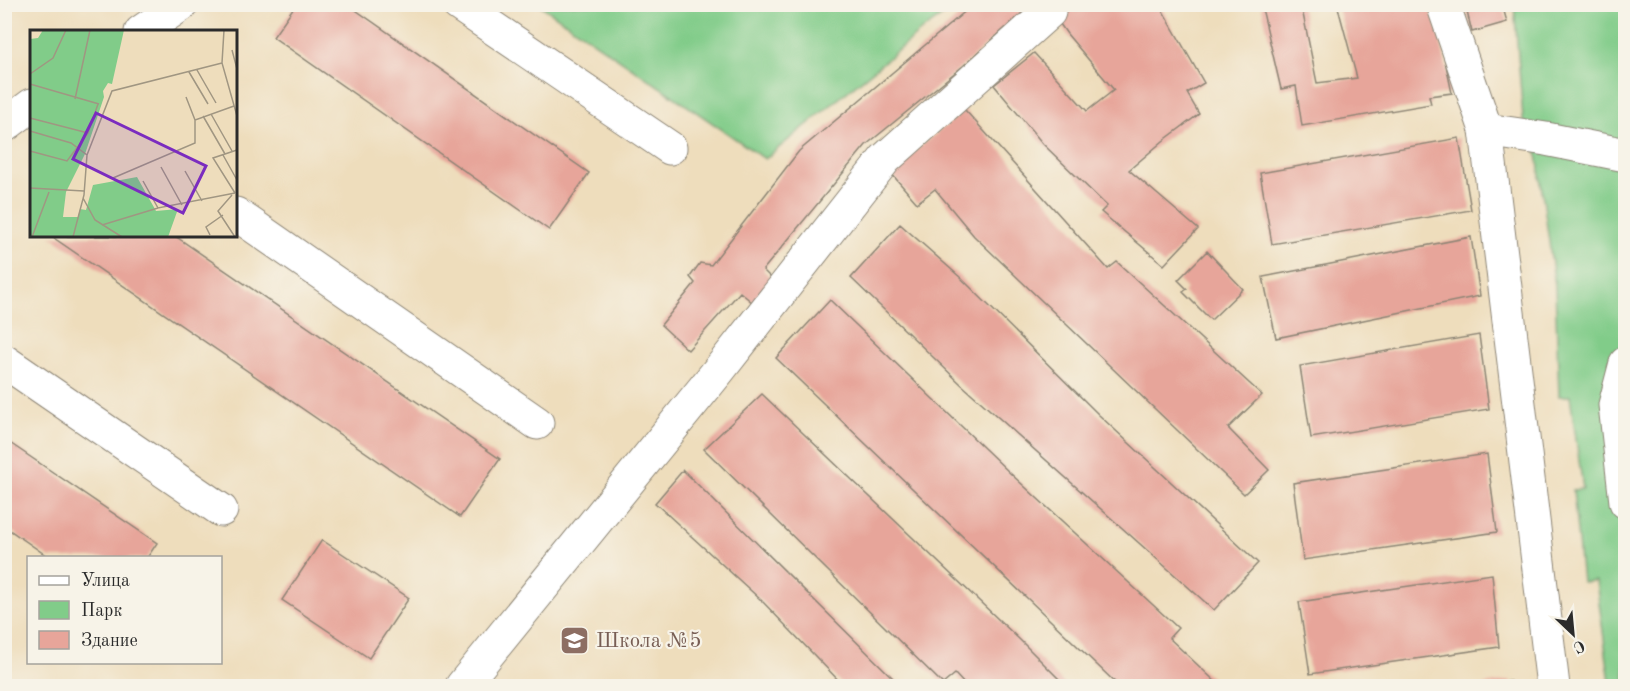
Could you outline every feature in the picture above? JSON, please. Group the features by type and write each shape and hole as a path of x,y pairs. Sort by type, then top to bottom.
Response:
{"street":[{"path":"144,30 183,4"},
{"path":"458,4 670,148"},
{"path":"1443,4 1486,130 1553,687"},
{"path":"462,687 719,370 885,159 1049,12"},
{"path":"4,126 30,106"},
{"path":"1486,130 1626,155"},
{"path":"237,215 537,423"},
{"path":"4,361 221,510"},
{"path":"1626,363 1620,404 1626,502"}],"green space":[{"path":"540,5 958,5 925,28 765,159"},
{"path":"1514,5 1625,5 1625,686 1587,686 1610,682 1596,581 1582,582 1573,490 1583,489 1570,396 1559,396 1555,286 1534,132 1524,131"}],"building":[{"path":"296,4 347,4 589,173 549,230 273,37"},
{"path":"974,4 1032,4 963,66 866,145 763,270 773,280 753,303 740,292 688,350 661,325 695,283 690,277 700,263 711,265 799,151"},
{"path":"1046,4 1159,4 1204,83 1187,93 1199,114 1129,170 1198,229 1164,265 1101,212 1107,206 1043,144 994,85 1034,53 1087,111 1114,90 1067,34"},
{"path":"1261,4 1301,4 1317,83 1357,78 1337,4 1428,4 1439,33 1452,93 1429,96 1431,104 1302,126 1296,86 1281,89"},
{"path":"1465,4 1502,4 1507,22 1472,32"},
{"path":"965,110 1108,269 1117,262 1262,395 1228,428 1269,470 1244,494 974,236 935,189 917,203 890,172"},
{"path":"1459,138 1471,210 1272,244 1260,173"},
{"path":"900,224 961,278 1099,415 1258,563 1214,610 962,385 851,278"},
{"path":"52,237 176,237 500,459 460,517"},
{"path":"1471,237 1480,296 1276,338 1263,277"},
{"path":"1207,251 1243,289 1211,320 1183,292 1187,289 1178,280"},
{"path":"830,300 1011,474 1178,628 1169,638 1220,686 1119,686 776,358"},
{"path":"1479,335 1489,409 1311,438 1300,366"},
{"path":"762,394 1066,686 966,686 955,674 943,684 704,449"},
{"path":"4,439 157,543 148,556 47,556 4,526"},
{"path":"1487,454 1497,532 1303,560 1293,483"},
{"path":"683,470 901,686 844,686 761,600 655,503"},
{"path":"322,540 409,598 369,658 282,600"},
{"path":"1492,574 1499,647 1310,674 1299,602"},
{"path":"1510,681 1511,686 1484,686 1484,685"}],"place":[{"name":"Школа №5","path":"575,641"}]}
